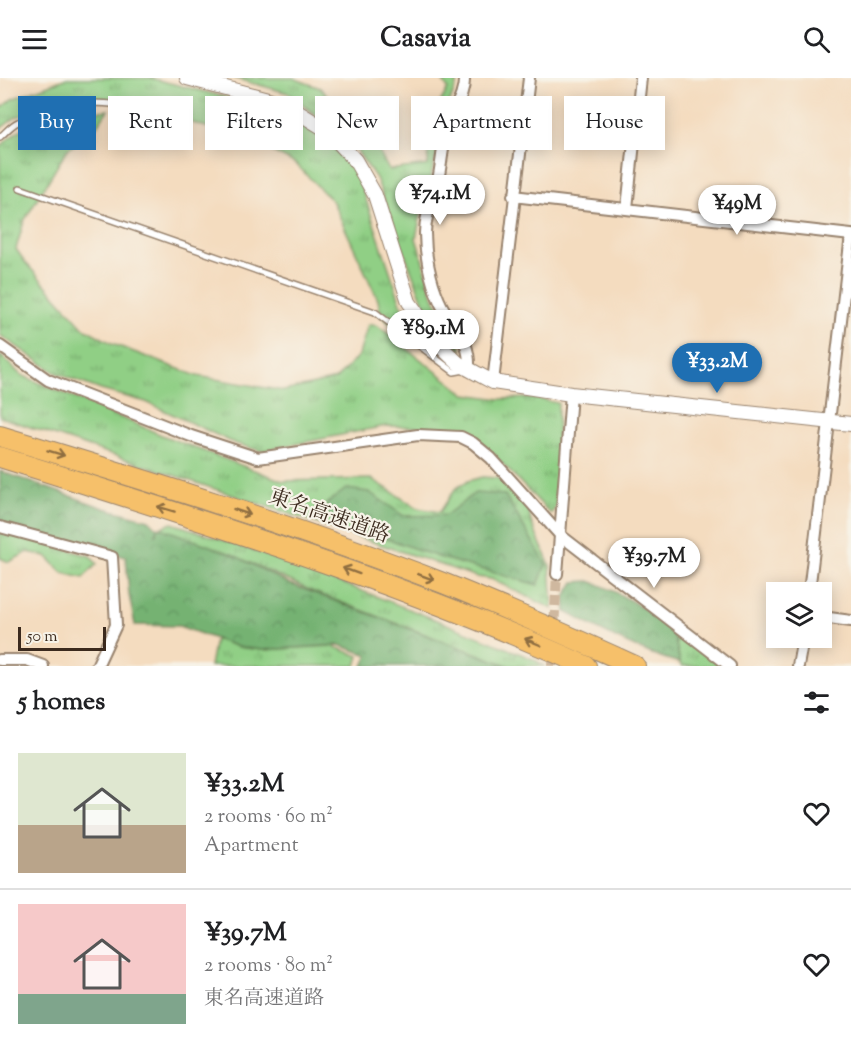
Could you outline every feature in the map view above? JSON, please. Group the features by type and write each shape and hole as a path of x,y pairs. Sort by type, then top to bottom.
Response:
{"highway":[{"name":"東名高速道路","path":"0,436 204,499 333,543 544,624 635,666"},
{"name":"東名高速道路","path":"0,457 327,562 435,602 586,666"}],"street":[{"path":"187,78 268,99 291,108 325,129 339,143 355,160 375,195 409,302 440,346 469,370 493,382 571,394 851,424"},
{"path":"464,78 464,87 445,138 439,177 426,214 425,234 431,279 440,302 470,354 469,370"},
{"path":"493,382 513,196 529,78"},
{"path":"627,208 642,78"},
{"path":"513,196 851,235 810,582"},
{"path":"0,346 48,380 191,436 258,458 418,435 460,437 473,443 491,458 560,535 730,666"},
{"path":"557,574 571,394"},
{"path":"0,527 112,557 116,625 97,666"},
{"path":"832,618 851,621"},
{"path":"798,666 801,648"},
{"path":"0,660 27,660 43,666"}],"lane":[{"path":"0,137 16,123 42,114 73,105 108,104"},
{"path":"20,188 375,312 454,372 469,370"}],"green space":[{"path":"67,78 150,78 221,96 205,96 205,127 193,123 193,96 108,96 108,100 96,100 96,96 20,96"},
{"path":"233,78 293,78 320,88 328,96 315,96 315,115 303,105 303,96 292,96"},
{"path":"441,78 459,78 452,96 444,96 448,89"},
{"path":"18,97 18,116 0,129 0,109"},
{"path":"108,110 96,127 96,111"},
{"path":"303,126 315,132 315,150 336,150 357,173 401,304 420,337 413,343 381,316 378,300 333,202 296,164 270,150 303,150"},
{"path":"18,131 18,150 67,150 24,221 16,249 84,328 113,344 197,376 284,391 336,379 359,355 368,324 378,326 465,394 500,399 533,398 558,403 556,507 551,514 494,455 451,428 386,426 261,451 234,443 146,402 101,390 56,373 0,335 0,147"},
{"path":"356,150 378,150 389,170 428,165 428,150 438,150 423,203 416,238 434,299 458,340 462,352 428,314 376,178"},
{"path":"0,355 21,375 164,436 283,481 372,479 417,508 440,512 455,489 468,481 482,477 497,478 510,484 528,507 531,522 550,566 553,609 491,579 477,577 0,417"},
{"path":"0,471 104,508 149,520 157,528 155,536 158,527 232,554 290,584 509,666 363,666 368,655 339,645 262,650 238,647 179,626 135,625 129,595 126,557 0,524"},
{"path":"346,489 369,492 404,516 446,515 475,493 505,495 546,564 538,585 438,557 330,518 326,504"},
{"path":"172,523 354,588 533,659 544,666 509,666 314,592 233,555 159,528"},
{"path":"0,530 90,556 97,564 83,578 63,573 46,556 28,552 9,562 0,558"},
{"path":"589,581 622,596 647,611 667,628 673,636 680,663 636,647 566,612 565,597 574,582"},
{"path":"672,627 724,666 681,666"},
{"path":"215,639 238,647 262,650 332,646 359,656 356,666 210,666"}],"tunnel":[{"path":"552,666 557,574"}]}
